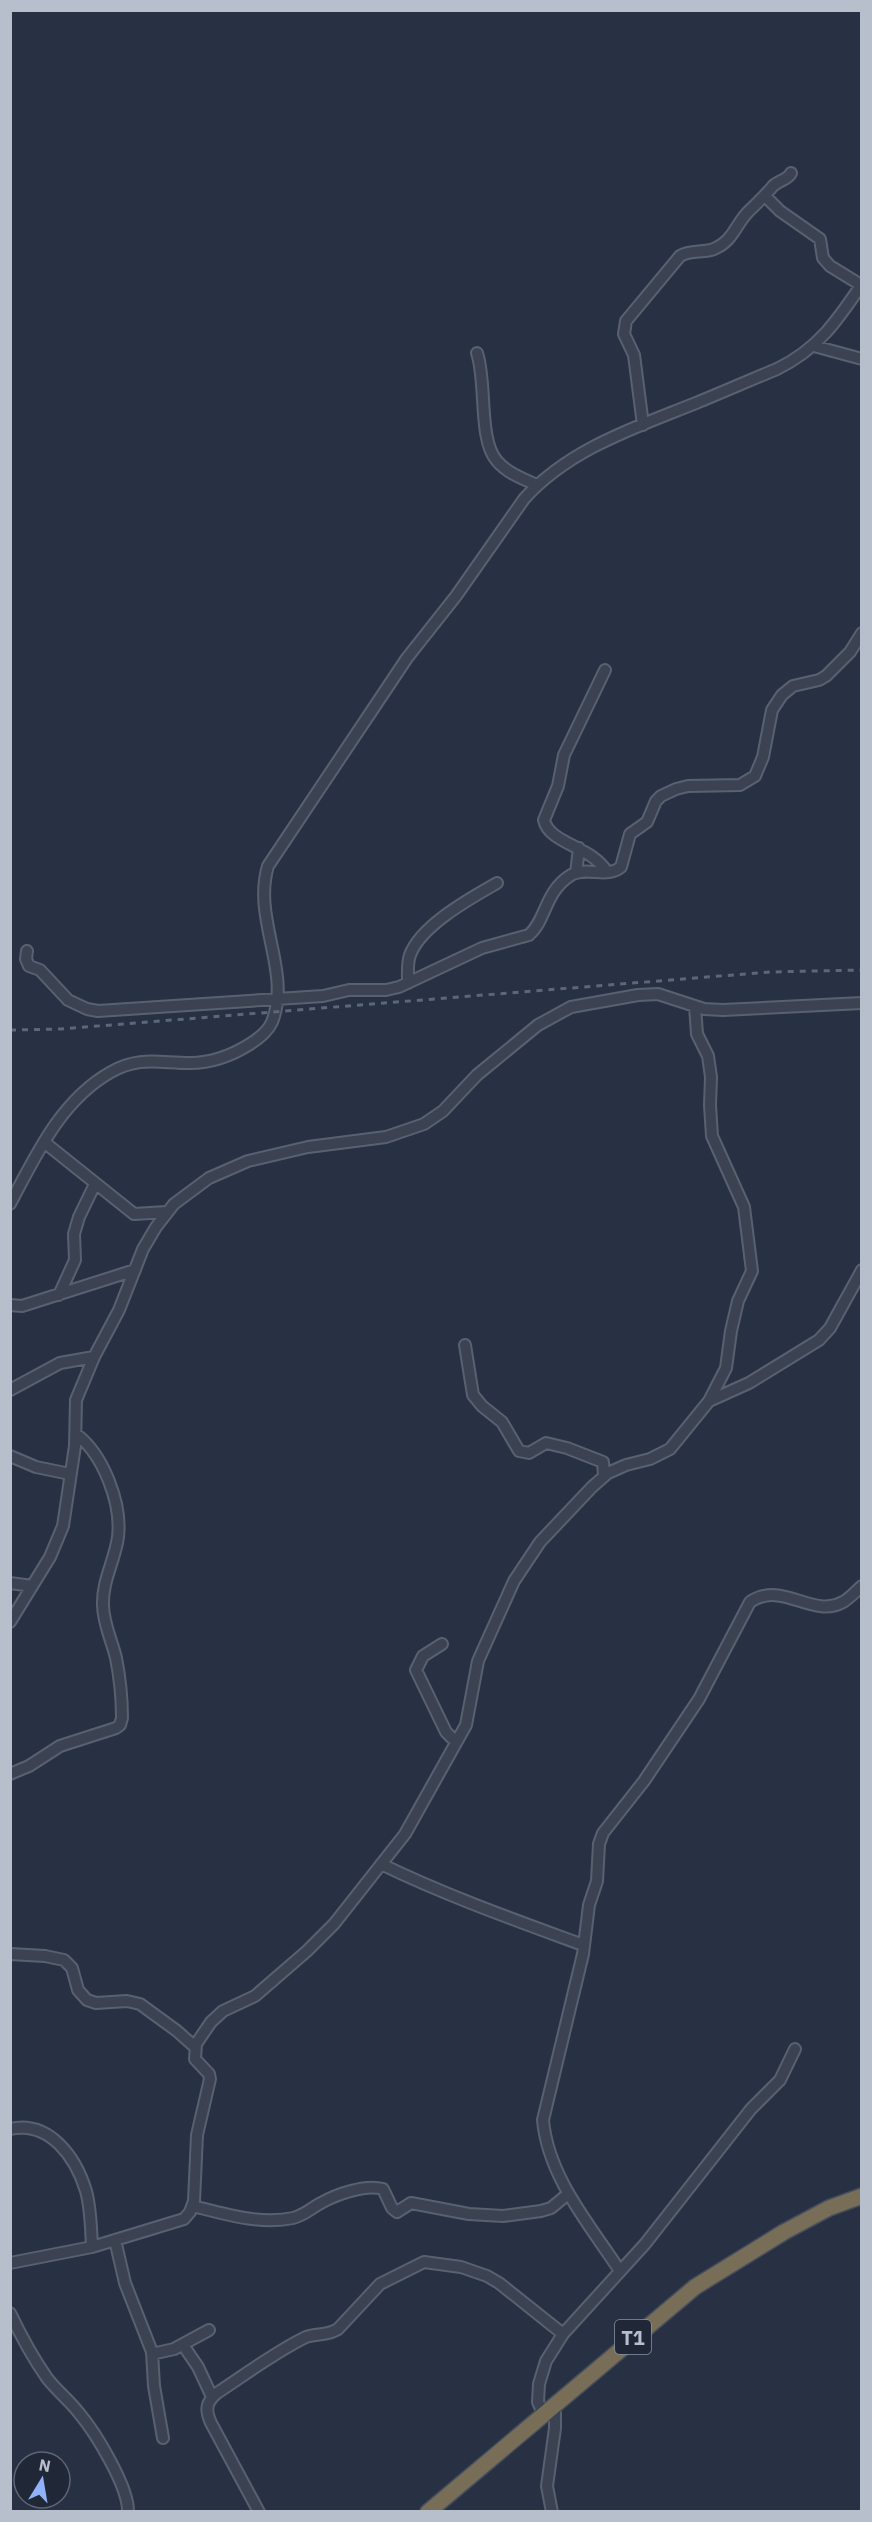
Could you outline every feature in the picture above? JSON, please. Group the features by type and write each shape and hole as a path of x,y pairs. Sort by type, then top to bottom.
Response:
{"highway":[{"name":"T1","path":"428,2511 555,2402 695,2287 784,2232 829,2208 859,2199"}],"street":[{"path":"643,425 636,391 634,355 624,334 626,321 680,256 690,252 710,250 726,243 747,213 766,197 774,185 789,177 791,173"},
{"path":"10,1204 44,1142 67,1109 104,1076 135,1061 206,1062 220,1059 243,1049 267,1030 275,1012 277,999 276,972 262,898 268,866 407,658 456,596 524,499 556,468 580,454 777,369 814,346 861,285 830,266 823,258 820,239 780,211 766,197"},
{"path":"814,346 861,359"},
{"path":"477,353 483,375 483,411 490,449 496,460 508,471 537,485"},
{"path":"27,951 26,959 29,966 40,970 68,1000 93,1011 323,996 358,989 386,990 408,983 482,948 529,935 537,926 551,894 566,879 576,873 612,873 621,867 630,834 647,822 656,801 661,796 681,788 734,786 751,780 760,766 772,710 782,695 793,686 826,676 850,652 861,633"},
{"path":"605,670 564,755 558,786 544,819 550,831 597,859 607,872"},
{"path":"576,873 579,848"},
{"path":"408,983 410,955 417,942 455,909 497,883"},
{"path":"10,1622 50,1557 63,1526 76,1434 74,1415 76,1400 94,1357 119,1310 143,1249 167,1212 209,1178 248,1161 308,1147 379,1139 424,1124 443,1111 468,1083 546,1019 571,1007 647,994 668,996 695,1006 723,1010 800,1004 861,1003"},
{"path":"10,2263 92,2247 178,2222 188,2216 193,2206 195,2191 197,2135 210,2079 209,2074 195,2059 195,2047 201,2034 218,2016 255,1996 334,1924 414,1821 468,1717 478,1661 521,1567 540,1542 604,1476 670,1449 709,1401 726,1368 738,1301 752,1271 744,1207 714,1144 709,1060 698,1039 695,1006"},
{"path":"44,1142 134,1214 167,1212"},
{"path":"59,1295 75,1260 74,1234 79,1216 95,1184"},
{"path":"10,1305 22,1306 135,1270"},
{"path":"709,1401 743,1386 819,1340 837,1316 861,1270"},
{"path":"465,1345 473,1395 482,1406 502,1422 519,1452 529,1453 546,1443 567,1448 603,1462 604,1476"},
{"path":"10,1390 60,1363 94,1357"},
{"path":"10,1774 29,1766 66,1743 116,1728 120,1725 122,1718 116,1658 103,1606 118,1527 106,1475 94,1451 76,1434"},
{"path":"10,1456 36,1467 70,1474"},
{"path":"10,1583 32,1586"},
{"path":"620,2271 568,2194 544,2136 543,2120 583,1954 589,1905 597,1881 598,1848 603,1833 644,1781 699,1699 750,1602 771,1595 789,1596 805,1603 825,1607 843,1602 861,1586"},
{"path":"442,1644 423,1656 416,1670 446,1732 456,1742"},
{"path":"381,1864 493,1912 583,1945"},
{"path":"10,1954 52,1956 67,1961 72,1968 78,1990 87,2000 96,2003 123,2001 140,2004 195,2047"},
{"path":"543,2413 538,2402 539,2384 546,2361 563,2334 645,2244 751,2109 780,2080 795,2049"},
{"path":"10,2130 25,2128 40,2132 54,2137 62,2146 86,2191 92,2247"},
{"path":"193,2206 254,2220 279,2220 309,2212 320,2203 336,2197 373,2187 383,2189 392,2208 397,2212 411,2203 469,2214 503,2216 551,2208 568,2194"},
{"path":"115,2240 125,2283 152,2354 154,2386 163,2438"},
{"path":"259,2511 207,2415 207,2406 212,2397 295,2343 310,2336 330,2334 342,2325 362,2300 380,2284 424,2262 448,2264 488,2276 519,2297 563,2334"},
{"path":"11,2314 33,2357 46,2376 56,2390 77,2410 91,2430 125,2492 128,2511"},
{"path":"152,2354 183,2345 209,2330"},
{"path":"183,2345 198,2367 212,2397"},
{"path":"552,2511 547,2486 555,2428 555,2402"}],"railway":[{"path":"10,1030 61,1029 770,972 862,970"}]}
